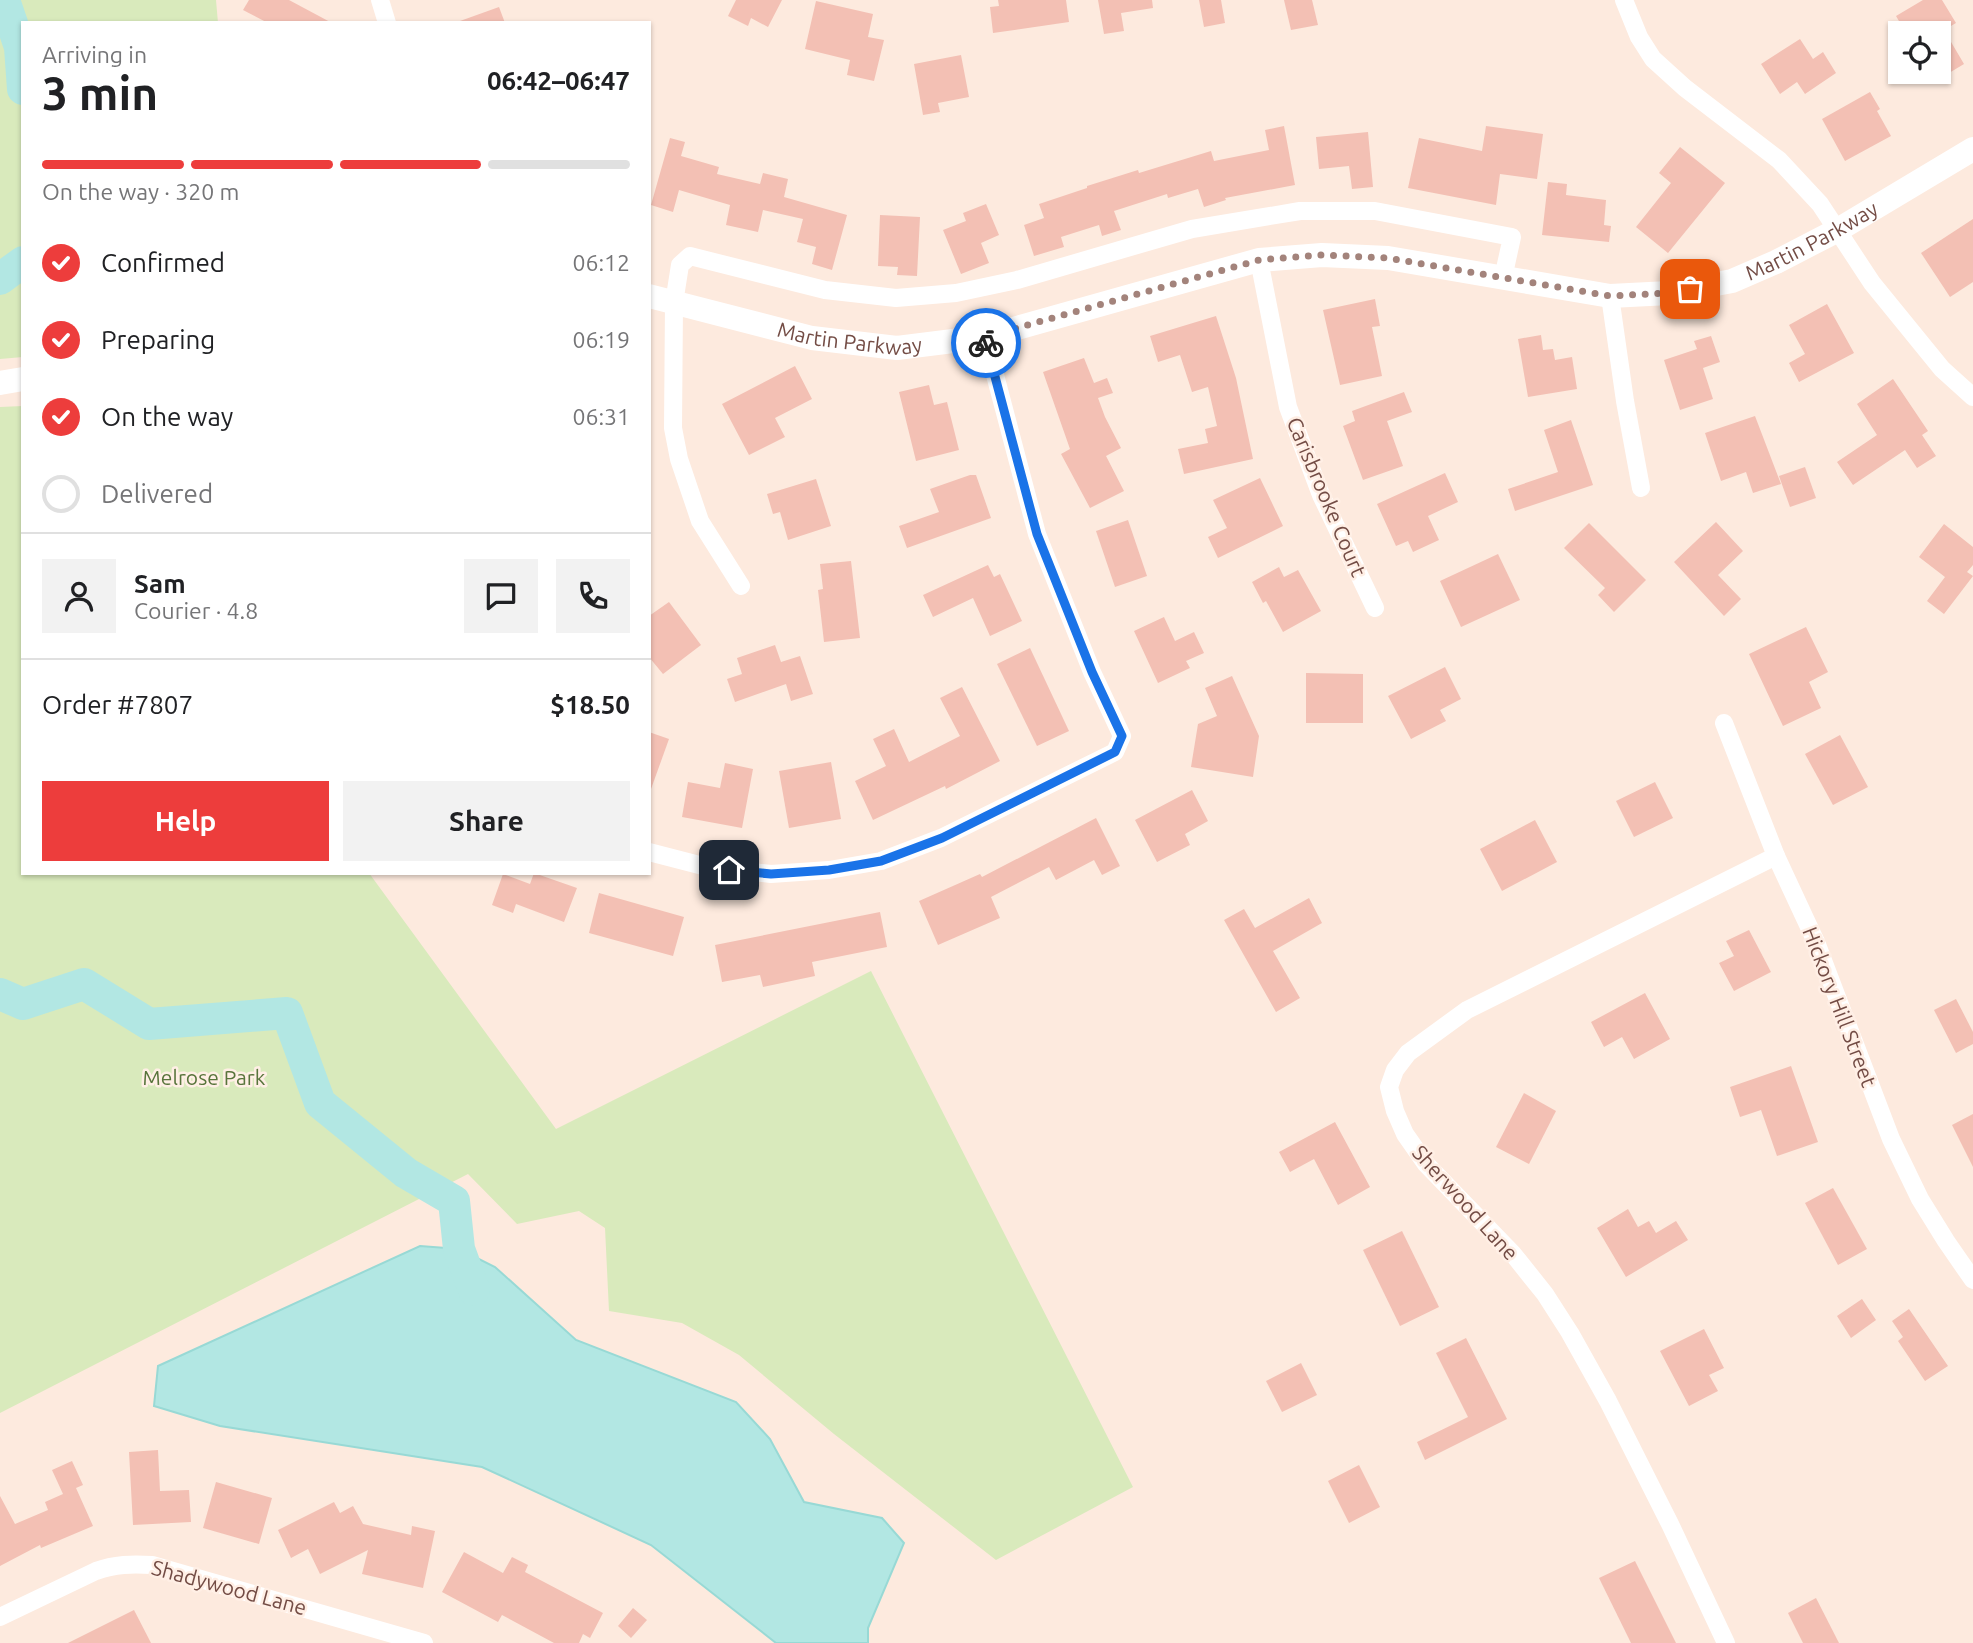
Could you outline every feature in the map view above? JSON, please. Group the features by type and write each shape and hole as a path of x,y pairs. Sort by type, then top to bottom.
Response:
{"street":[{"path":"380,0 386,21"},
{"path":"1624,2 1639,37 1653,60 1779,160 1820,204 1872,283 1942,369 1973,397"},
{"name":"Martin Parkway","path":"651,297 812,338 897,348 985,337 1259,260 1322,255 1388,258 1610,296 1669,293 1732,281 1776,262 1973,149"},
{"path":"741,586 700,521 679,459 673,428 674,303 680,265 690,256 825,290 896,298 956,293 1017,281 1192,229 1300,211 1375,211 1512,237 1503,278"},
{"name":"Carisbrooke Court","path":"1259,260 1287,407 1321,495 1375,608"},
{"path":"1610,296 1641,488"},
{"path":"651,853 707,867 771,874 829,870 881,861 942,838 1115,752 1122,736 1092,672 1037,534 985,337"},
{"path":"0,383 21,379"},
{"name":"Hickory Hill Street","path":"1724,723 1776,856 1816,942 1891,1139 1920,1199 1973,1280"},
{"name":"Sherwood Lane","path":"1726,1643 1608,1401 1570,1334 1545,1294 1513,1254 1426,1164 1405,1134 1389,1087 1395,1070 1408,1053 1467,1010 1776,856"},
{"name":"Shadywood Lane","path":"0,1617 111,1565 134,1564 152,1566 424,1643"}],"green space":[{"path":"0,0 216,0 218,21 21,21 21,357 0,359"},
{"name":"Melrose Park","path":"21,406 21,875 370,875 556,1129 871,971 1133,1487 996,1560 834,1434 739,1355 682,1323 609,1311 605,1228 579,1211 517,1224 468,1174 0,1413 0,407"}],"water":[{"path":"420,1246 459,1249 495,1267 576,1340 736,1402 770,1439 804,1502 882,1518 904,1543 868,1628 868,1643 776,1643 651,1545 482,1467 220,1426 154,1406 158,1366"}],"building":[{"path":"249,0 289,0 328,21 264,21 243,10"},
{"path":"736,0 782,0 768,27 751,18 748,26 728,16"},
{"path":"998,0 1066,0 1069,22 993,33 990,7 999,6"},
{"path":"1098,0 1152,0 1153,8 1121,13 1124,31 1104,34"},
{"path":"1199,0 1221,0 1225,23 1204,27"},
{"path":"1284,0 1312,0 1318,25 1291,30"},
{"path":"1923,0 1942,0 1956,23 1951,26 1951,21 1899,21 1896,16"},
{"path":"816,1 873,14 868,37 884,40 874,81 847,75 850,60 805,49"},
{"path":"499,7 504,21 460,21"},
{"path":"1800,39 1813,59 1823,52 1836,73 1805,94 1797,82 1780,94 1761,64"},
{"path":"1951,42 1964,64 1951,72"},
{"path":"961,55 969,97 938,103 940,112 923,115 914,64"},
{"path":"1870,92 1891,136 1845,161 1822,119"},
{"path":"1284,126 1295,185 1225,198 1226,200 1204,207 1198,189 1168,198 1167,194 1114,211 1121,230 1102,236 1099,225 1061,237 1064,247 1034,256 1024,225 1044,218 1039,204 1138,170 1139,173 1211,151 1214,161 1269,150 1265,130"},
{"path":"1486,126 1543,134 1537,179 1500,174 1496,205 1408,188 1419,138 1482,151"},
{"path":"1368,132 1373,187 1352,189 1349,166 1319,169 1316,137"},
{"path":"670,138 685,142 681,156 719,167 717,174 760,184 763,173 788,179 784,197 847,215 832,270 812,264 816,247 797,242 803,219 763,210 758,232 726,225 730,205 679,190 673,212 651,205"},
{"path":"1680,147 1725,183 1668,253 1636,227 1671,183 1659,173"},
{"path":"1548,182 1567,184 1566,195 1606,200 1604,225 1611,226 1609,242 1542,235"},
{"path":"986,204 999,235 981,243 989,263 961,274 943,230 966,221 963,213"},
{"path":"880,215 920,217 917,276 897,275 898,267 878,266"},
{"path":"1973,219 1973,282 1950,297 1921,253"},
{"path":"1375,299 1380,326 1372,327 1382,376 1340,385 1323,310"},
{"path":"1827,304 1854,353 1799,382 1789,363 1805,354 1789,325"},
{"path":"1216,316 1236,378 1253,459 1184,474 1178,449 1208,443 1205,429 1217,426 1208,387 1192,392 1180,355 1158,362 1150,336"},
{"path":"1541,335 1543,350 1553,349 1555,360 1572,357 1577,389 1528,397 1518,339"},
{"path":"1711,336 1720,362 1703,368 1713,399 1680,410 1664,360 1697,349 1694,341"},
{"path":"1084,358 1094,383 1107,378 1113,393 1098,398 1121,448 1106,456 1124,491 1090,508 1061,454 1070,449 1043,372"},
{"path":"795,366 812,399 775,418 785,437 749,455 722,404"},
{"path":"1893,379 1928,431 1922,435 1936,456 1917,468 1905,450 1853,485 1837,462 1877,435 1857,404"},
{"path":"929,385 934,405 947,402 959,450 916,461 899,392"},
{"path":"1404,392 1412,412 1387,421 1403,466 1363,480 1343,426 1355,421 1352,411"},
{"path":"1755,416 1781,484 1753,493 1746,472 1721,481 1705,433"},
{"path":"1571,420 1593,485 1515,511 1508,489 1558,472 1544,430"},
{"path":"1805,467 1816,498 1790,507 1779,476"},
{"path":"1445,473 1458,502 1428,516 1439,540 1413,552 1408,541 1396,546 1377,504"},
{"path":"976,475 991,518 907,548 899,526 939,512 930,489"},
{"path":"1260,478 1283,526 1218,558 1208,537 1227,528 1213,500"},
{"path":"816,479 831,526 788,540 780,512 773,514 767,494"},
{"path":"1128,520 1147,576 1115,587 1096,531"},
{"path":"1716,522 1743,551 1718,575 1741,599 1724,616 1674,562"},
{"path":"1589,523 1646,580 1614,612 1598,595 1605,588 1564,548"},
{"path":"1944,524 1973,547 1973,565 1967,572 1973,576 1944,614 1927,601 1945,577 1919,557"},
{"path":"1498,554 1520,600 1461,627 1440,581"},
{"path":"851,561 860,638 824,642 818,590 823,589 820,564"},
{"path":"988,565 994,577 1000,574 1022,621 990,636 973,598 933,617 923,595"},
{"path":"1279,567 1284,577 1298,570 1321,611 1283,632 1252,582"},
{"path":"669,602 701,645 663,674 651,659 651,615"},
{"path":"1164,617 1175,641 1194,632 1204,653 1186,661 1190,668 1158,683 1134,631"},
{"path":"1806,627 1828,672 1809,682 1821,708 1783,726 1749,654"},
{"path":"775,645 781,662 800,656 813,694 791,701 786,684 735,702 727,679 742,674 737,658"},
{"path":"1030,648 1069,731 1037,746 997,664"},
{"path":"1445,667 1461,699 1440,710 1446,721 1411,739 1388,696"},
{"path":"1306,673 1363,674 1363,723 1306,723"},
{"path":"1232,676 1259,736 1253,777 1191,767 1198,724 1217,716 1205,688"},
{"path":"962,687 1000,761 946,789 945,786 873,820 855,781 886,766 873,739 894,729 909,762 960,736 940,698"},
{"path":"651,733 669,739 651,789"},
{"path":"1840,735 1868,787 1833,805 1805,754"},
{"path":"831,762 841,819 789,828 779,771"},
{"path":"725,763 753,769 742,828 682,817 688,782 720,788"},
{"path":"1655,782 1673,818 1634,837 1616,801"},
{"path":"1192,790 1208,821 1185,834 1190,845 1157,862 1135,820"},
{"path":"1096,818 1120,866 1102,875 1094,860 1056,880 1049,867 991,897 1000,918 938,945 919,901 980,874 982,877"},
{"path":"1535,820 1557,862 1502,891 1480,849"},
{"path":"503,875 530,884 533,875 540,875 577,888 564,922 516,904 513,913 492,905"},
{"path":"599,893 684,917 673,956 589,933"},
{"path":"1309,898 1322,923 1273,951 1300,998 1276,1012 1224,920 1244,909 1255,928"},
{"path":"880,912 887,947 812,962 815,976 763,987 760,975 722,982 715,945"},
{"path":"1749,930 1771,972 1734,991 1719,963 1734,956 1726,941"},
{"path":"1645,993 1670,1039 1634,1059 1622,1037 1604,1047 1591,1022"},
{"path":"1956,999 1973,1032 1973,1044 1956,1053 1934,1010"},
{"path":"1791,1066 1818,1142 1777,1156 1761,1110 1740,1117 1730,1087"},
{"path":"1524,1093 1556,1111 1529,1164 1496,1147"},
{"path":"1973,1114 1973,1167 1952,1125"},
{"path":"1335,1122 1370,1187 1338,1205 1314,1159 1290,1172 1279,1152"},
{"path":"1833,1188 1867,1249 1838,1265 1805,1203"},
{"path":"1628,1209 1638,1227 1649,1221 1656,1233 1676,1221 1688,1240 1626,1277 1597,1228"},
{"path":"1402,1231 1439,1307 1400,1326 1363,1250"},
{"path":"1862,1299 1876,1320 1851,1338 1837,1316"},
{"path":"1909,1309 1948,1366 1925,1381 1898,1341 1903,1337 1892,1321"},
{"path":"1704,1329 1724,1368 1709,1375 1718,1391 1689,1406 1660,1351"},
{"path":"1466,1338 1507,1419 1425,1460 1417,1442 1468,1417 1436,1353"},
{"path":"1301,1363 1317,1395 1282,1412 1266,1381"},
{"path":"158,1450 160,1491 189,1490 191,1522 133,1525 129,1452"},
{"path":"72,1461 83,1485 76,1488 93,1526 41,1548 40,1545 0,1566 0,1496 15,1524 48,1510 45,1502 63,1494 52,1470"},
{"path":"1359,1465 1380,1507 1349,1523 1328,1481"},
{"path":"216,1482 272,1498 259,1544 203,1528"},
{"path":"334,1502 340,1513 353,1506 363,1524 411,1535 412,1526 435,1531 423,1588 362,1574 368,1550 320,1574 308,1549 291,1558 278,1530"},
{"path":"464,1552 503,1573 512,1557 528,1565 525,1572 603,1613 590,1638 583,1634 579,1643 554,1643 502,1615 498,1622 442,1592"},
{"path":"1635,1561 1676,1643 1631,1643 1599,1578"},
{"path":"1816,1598 1839,1643 1803,1643 1788,1613"},
{"path":"633,1608 647,1620 631,1638 618,1626"},
{"path":"134,1610 151,1643 68,1643"}],"waterway":[{"path":"4,0 20,47 21,61"},
{"path":"0,279 21,263"},
{"path":"0,994 23,1004 84,984 149,1024 287,1013 320,1103 406,1173 454,1201 459,1249 474,1290"}],"way so far":[{"path":"986,343 985,337 1259,260 1322,255 1388,258 1610,296 1669,293 1690,289"}],"route":[{"path":"729,870 771,874 829,870 881,861 942,838 1115,752 1122,736 1092,672 1037,534 986,343"}]}
